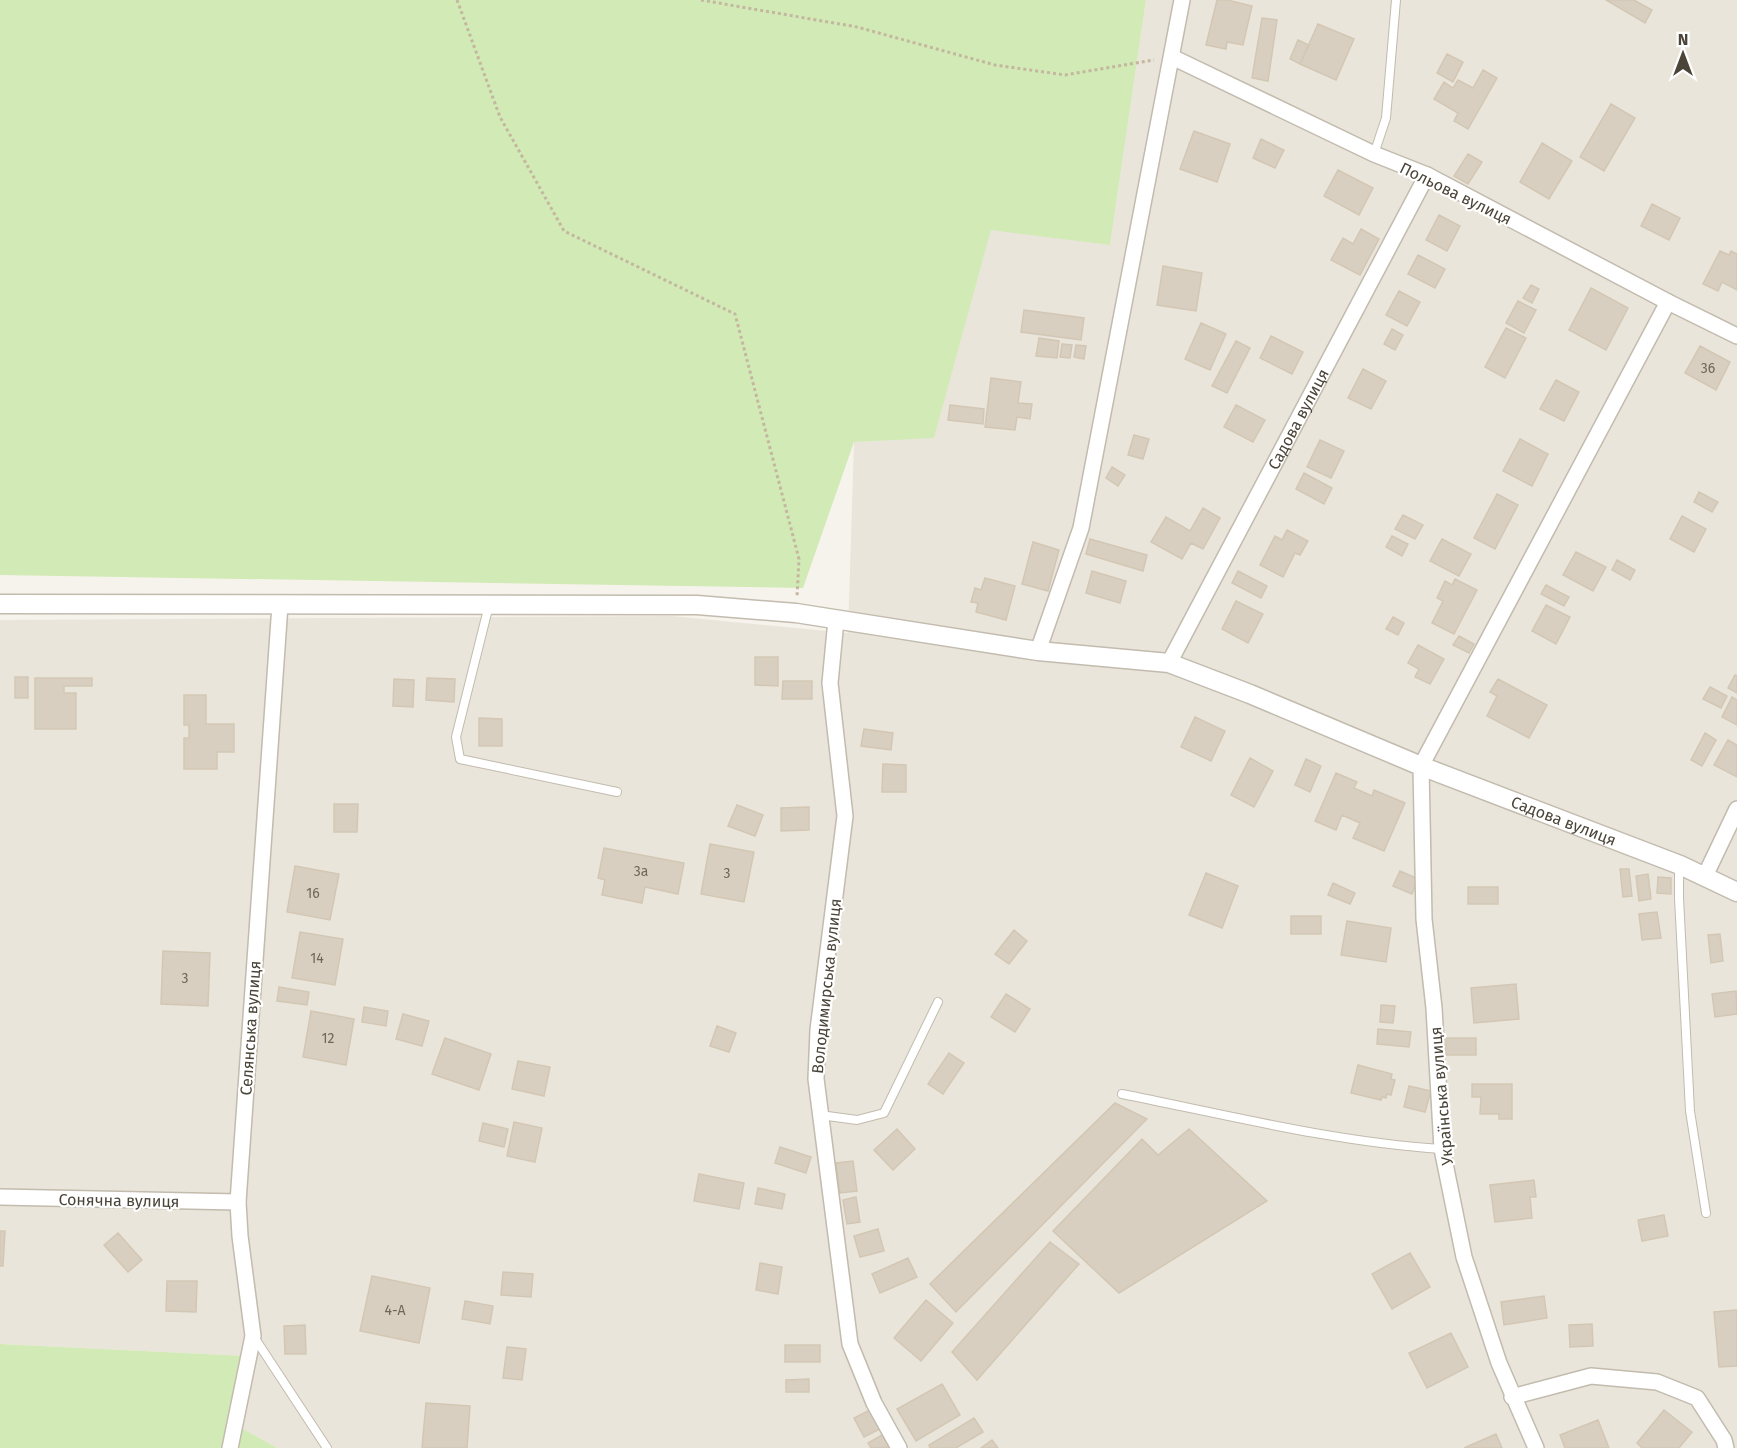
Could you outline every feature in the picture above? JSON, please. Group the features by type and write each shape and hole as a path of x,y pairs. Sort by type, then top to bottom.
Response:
{"street":[{"path":"1038,651 1081,528 1182,0"},
{"name":"Польова вулиця","path":"1172,57 1374,154 1427,175 1737,336"},
{"name":"Садова вулиця","path":"1169,663 1427,175"},
{"path":"1421,766 1668,302"},
{"name":"Садова вулиця","path":"0,604 697,605 796,613 1038,651 1169,663 1250,694 1421,766 1680,865 1737,892"},
{"name":"Селянська вулиця","path":"230,1448 253,1336 238,1202 280,605"},
{"name":"Володимирська вулиця","path":"836,620 830,683 845,816 818,1030 816,1079 850,1344 874,1403 900,1448"},
{"name":"Українська вулиця","path":"1421,766 1424,919 1434,1008 1442,1149 1464,1257 1512,1397 1536,1448"},
{"path":"1705,876 1737,809"},
{"name":"Сонячна вулиця","path":"0,1197 238,1202"},
{"path":"1512,1397 1591,1376 1657,1382 1697,1398 1724,1440 1726,1448"}],"lane":[{"path":"1374,154 1386,118 1396,0"},
{"path":"489,606 456,737 460,759 617,792"},
{"path":"1680,865 1679,898 1690,1111 1706,1213"},
{"path":"820,1115 857,1120 884,1113 938,1002"},
{"path":"1122,1094 1316,1132 1406,1146 1442,1149"},
{"path":"253,1336 327,1448"}],"path":[{"path":"458,0 500,117 564,231 735,314 799,559 796,613"},
{"path":"701,0 857,27 995,65 1065,75 1172,57"}],"shaded area":[{"path":"1146,0 1737,0 1737,1448 277,1448 238,1426 245,1356 0,1344 0,620 672,616 848,633 854,442 934,437 991,229 1110,245"}],"green space":[{"path":"0,0 1146,0 1110,245 991,230 934,438 854,442 803,588 0,575"},
{"path":"0,1344 246,1356 238,1426 277,1448 0,1448"}],"building":[{"path":"1217,0 1252,6 1243,45 1227,42 1226,49 1206,45"},
{"path":"1606,0 1634,0 1652,10 1645,23"},
{"path":"1262,18 1277,20 1268,81 1252,78"},
{"path":"1318,24 1354,39 1336,80 1300,64"},
{"path":"1298,40 1309,45 1300,64 1290,59"},
{"path":"1447,54 1463,62 1453,82 1437,73"},
{"path":"1483,70 1497,78 1468,129 1454,121 1458,113 1434,99 1444,82 1453,88 1458,80 1473,88"},
{"path":"1611,104 1635,118 1604,171 1580,157"},
{"path":"1194,131 1230,144 1217,182 1180,169"},
{"path":"1261,139 1284,150 1275,168 1253,158"},
{"path":"1542,143 1572,161 1549,199 1520,182"},
{"path":"1468,154 1482,162 1468,184 1454,176"},
{"path":"1338,170 1373,188 1359,215 1324,196"},
{"path":"1652,204 1680,218 1669,240 1641,226"},
{"path":"1439,215 1460,226 1447,251 1426,240"},
{"path":"1361,229 1379,239 1360,275 1331,260 1343,238 1353,244"},
{"path":"1720,251 1729,255 1731,251 1737,254 1737,290 1722,282 1718,291 1703,284"},
{"path":"1418,255 1445,269 1435,288 1408,274"},
{"path":"1163,266 1202,273 1196,311 1157,305"},
{"path":"1531,285 1539,289 1532,303 1523,298"},
{"path":"1591,288 1628,308 1606,350 1569,330"},
{"path":"1399,291 1420,302 1407,326 1386,315"},
{"path":"1518,301 1536,310 1524,333 1506,323"},
{"path":"1024,310 1084,318 1081,340 1021,332"},
{"path":"1201,323 1226,334 1210,370 1185,359"},
{"path":"1506,328 1526,338 1505,378 1485,367"},
{"path":"1392,329 1403,335 1395,350 1384,344"},
{"path":"1271,336 1303,352 1292,374 1260,358"},
{"path":"1039,338 1059,341 1057,358 1036,356"},
{"path":"1236,341 1250,348 1227,393 1212,386"},
{"path":"1062,344 1072,345 1070,358 1060,357"},
{"path":"1076,345 1086,346 1084,359 1074,357"},
{"path":"1700,346 1730,362 1716,390 1685,373"},
{"path":"1363,369 1386,381 1371,409 1348,398"},
{"path":"991,378 1021,382 1018,403 1032,404 1030,419 1017,417 1015,430 985,427"},
{"path":"1556,380 1579,392 1564,421 1540,409"},
{"path":"950,405 984,409 983,424 948,420"},
{"path":"1236,405 1265,420 1253,442 1224,427"},
{"path":"1134,435 1149,439 1143,459 1128,455"},
{"path":"1520,439 1548,454 1532,486 1503,471"},
{"path":"1320,440 1344,451 1331,478 1307,467"},
{"path":"1112,467 1125,475 1118,486 1106,478"},
{"path":"1304,473 1332,488 1324,504 1296,489"},
{"path":"1699,492 1718,502 1712,512 1694,502"},
{"path":"1497,494 1518,505 1495,549 1474,538"},
{"path":"1203,508 1220,518 1203,549 1191,543 1182,559 1151,542 1166,517 1190,531"},
{"path":"1403,515 1423,525 1415,539 1395,529"},
{"path":"1682,516 1706,529 1694,552 1670,539"},
{"path":"1287,530 1308,541 1300,555 1295,553 1283,577 1260,565 1275,536 1282,540"},
{"path":"1392,536 1408,544 1402,556 1386,547"},
{"path":"1090,539 1147,555 1143,571 1086,554"},
{"path":"1442,539 1471,554 1459,576 1430,561"},
{"path":"1033,542 1059,550 1048,591 1022,584"},
{"path":"1576,552 1606,567 1593,591 1563,575"},
{"path":"1617,560 1635,570 1630,580 1612,570"},
{"path":"1092,571 1126,581 1120,603 1086,593"},
{"path":"1238,571 1267,586 1261,598 1232,583"},
{"path":"985,578 1015,586 1006,620 976,612 978,603 971,602 975,588 981,590"},
{"path":"1455,579 1477,590 1454,634 1432,623 1443,601 1437,598 1445,581 1452,585"},
{"path":"1546,585 1569,597 1564,606 1541,594"},
{"path":"1236,601 1263,614 1248,643 1222,629"},
{"path":"1546,605 1570,617 1556,644 1532,631"},
{"path":"1393,617 1404,623 1398,635 1386,629"},
{"path":"1459,636 1474,644 1469,653 1453,645"},
{"path":"1418,645 1444,659 1430,684 1415,677 1419,669 1408,663"},
{"path":"755,657 778,657 778,686 755,685"},
{"path":"1735,675 1737,676 1737,693 1728,688"},
{"path":"15,677 28,677 28,698 15,698"},
{"path":"35,678 92,678 92,686 64,686 64,693 76,693 76,729 35,729"},
{"path":"427,678 455,679 454,702 426,700"},
{"path":"394,679 414,680 413,707 393,706"},
{"path":"1498,679 1547,705 1529,738 1487,716 1497,696 1490,692"},
{"path":"783,681 812,681 812,699 782,699"},
{"path":"1710,687 1727,696 1721,708 1703,699"},
{"path":"184,695 206,695 206,724 234,724 234,752 217,752 217,769 184,769 184,738 189,738 189,725 184,725"},
{"path":"1732,697 1737,700 1737,725 1722,717"},
{"path":"1195,717 1225,731 1211,761 1181,747"},
{"path":"479,718 502,719 502,746 479,746"},
{"path":"864,729 893,733 891,750 861,746"},
{"path":"1705,733 1716,740 1702,766 1691,760"},
{"path":"1728,740 1737,745 1737,777 1714,765"},
{"path":"1250,758 1273,771 1254,807 1231,795"},
{"path":"1306,759 1321,766 1310,792 1295,785"},
{"path":"883,764 906,765 906,792 882,792"},
{"path":"1336,773 1357,782 1354,788 1372,796 1374,790 1405,803 1384,851 1353,838 1360,823 1342,815 1336,830 1315,821"},
{"path":"334,804 358,804 357,832 334,832"},
{"path":"737,805 763,815 755,836 728,826"},
{"path":"809,807 809,830 781,831 781,808"},
{"path":"710,844 754,852 744,902 701,894"},
{"path":"604,848 684,863 678,894 645,887 642,903 602,895 605,880 598,878"},
{"path":"295,866 339,874 330,920 287,912"},
{"path":"1620,869 1629,869 1632,896 1623,897"},
{"path":"1400,871 1418,879 1412,894 1393,886"},
{"path":"1206,873 1238,886 1222,928 1189,915"},
{"path":"1648,874 1651,899 1639,901 1636,876"},
{"path":"1658,877 1671,878 1671,894 1657,893"},
{"path":"1333,883 1355,893 1350,904 1328,895"},
{"path":"1468,887 1498,887 1498,904 1468,904"},
{"path":"1657,912 1661,938 1642,940 1639,914"},
{"path":"1291,916 1321,916 1321,934 1291,934"},
{"path":"1347,921 1391,928 1386,962 1341,955"},
{"path":"1014,930 1027,941 1009,964 995,954"},
{"path":"300,932 343,939 335,985 292,978"},
{"path":"1720,934 1723,961 1711,963 1708,935"},
{"path":"163,951 210,953 208,1006 161,1004"},
{"path":"1516,984 1519,1019 1474,1023 1471,988"},
{"path":"279,987 309,992 307,1005 277,1001"},
{"path":"1736,991 1737,1014 1715,1017 1712,994"},
{"path":"1006,994 1030,1009 1015,1032 991,1017"},
{"path":"1381,1005 1395,1006 1393,1023 1380,1022"},
{"path":"364,1007 388,1011 386,1026 362,1022"},
{"path":"311,1011 354,1019 346,1065 303,1057"},
{"path":"403,1014 429,1021 422,1046 396,1039"},
{"path":"717,1026 736,1033 729,1052 710,1046"},
{"path":"1378,1029 1411,1032 1409,1047 1377,1044"},
{"path":"445,1038 491,1054 479,1090 432,1074"},
{"path":"1446,1038 1476,1038 1476,1055 1446,1055"},
{"path":"949,1053 964,1063 943,1094 928,1084"},
{"path":"518,1061 550,1067 544,1096 512,1089"},
{"path":"1358,1065 1392,1074 1391,1079 1395,1080 1391,1095 1387,1094 1386,1098 1382,1097 1381,1100 1351,1093"},
{"path":"1472,1084 1512,1084 1512,1119 1499,1119 1499,1114 1480,1114 1481,1097 1472,1097"},
{"path":"1409,1086 1431,1091 1425,1112 1404,1107"},
{"path":"1115,1103 1147,1119 956,1312 930,1284"},
{"path":"514,1122 542,1128 535,1162 507,1156"},
{"path":"483,1123 508,1129 504,1147 479,1141"},
{"path":"897,1129 915,1149 893,1170 874,1150"},
{"path":"1189,1129 1267,1201 1119,1293 1053,1231 1142,1139 1158,1155"},
{"path":"780,1147 811,1157 806,1173 775,1163"},
{"path":"853,1161 857,1191 840,1193 836,1163"},
{"path":"699,1174 744,1183 739,1209 694,1201"},
{"path":"1534,1180 1536,1197 1530,1197 1532,1218 1495,1222 1490,1185"},
{"path":"758,1188 785,1194 782,1209 755,1204"},
{"path":"856,1197 860,1222 847,1224 843,1200"},
{"path":"1664,1215 1668,1236 1642,1241 1638,1220"},
{"path":"878,1229 884,1251 860,1257 854,1236"},
{"path":"0,1231 5,1231 3,1266 0,1266"},
{"path":"118,1233 142,1260 128,1272 104,1245"},
{"path":"1050,1242 1079,1264 977,1380 952,1352"},
{"path":"1410,1253 1430,1287 1392,1309 1372,1274"},
{"path":"908,1258 917,1277 880,1293 872,1274"},
{"path":"760,1263 782,1267 778,1294 756,1290"},
{"path":"503,1272 533,1274 531,1297 501,1295"},
{"path":"372,1276 430,1288 419,1343 360,1331"},
{"path":"167,1281 197,1281 196,1312 166,1311"},
{"path":"1544,1296 1547,1318 1504,1325 1501,1302"},
{"path":"926,1300 953,1323 921,1361 894,1338"},
{"path":"465,1301 493,1306 490,1324 462,1319"},
{"path":"1737,1310 1737,1366 1719,1367 1714,1312"},
{"path":"1592,1324 1593,1346 1570,1347 1569,1325"},
{"path":"305,1325 306,1354 285,1354 284,1326"},
{"path":"1451,1333 1468,1367 1427,1388 1409,1353"},
{"path":"785,1345 820,1345 820,1362 785,1362"},
{"path":"507,1347 526,1349 522,1380 503,1378"},
{"path":"809,1379 809,1392 786,1392 786,1380"},
{"path":"942,1384 960,1415 916,1441 897,1409"},
{"path":"426,1403 470,1406 467,1448 422,1448"},
{"path":"870,1410 880,1429 864,1437 854,1418"},
{"path":"1664,1410 1692,1432 1679,1448 1642,1448 1637,1443"},
{"path":"974,1418 983,1432 956,1448 930,1448 929,1445"},
{"path":"1598,1420 1609,1448 1565,1448 1560,1435"},
{"path":"1496,1434 1502,1448 1464,1448"},
{"path":"882,1435 890,1447 871,1448 868,1443"},
{"path":"992,1440 998,1448 981,1448"}]}
